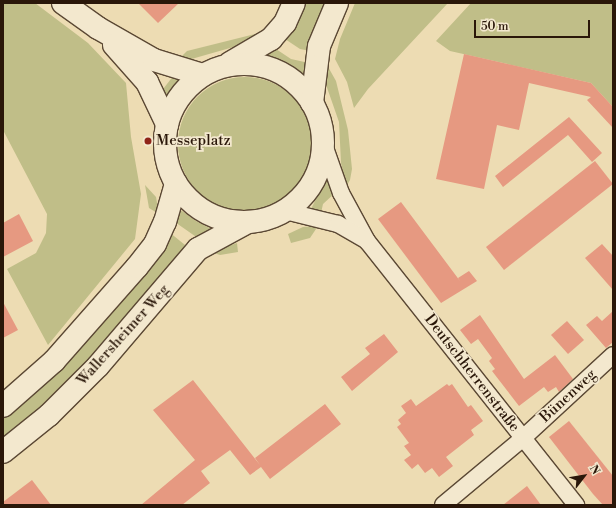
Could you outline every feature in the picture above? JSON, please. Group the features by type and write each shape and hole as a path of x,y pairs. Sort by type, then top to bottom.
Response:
{"main road":[{"path":"63,3 98,28 154,60 213,71 271,39 285,23 294,3"},
{"path":"312,103 319,46 337,3"},
{"path":"98,28 147,82 167,124"},
{"name":"Wallersheimer Weg","path":"253,65 273,70 291,80 312,103 320,122 323,142 321,162 313,182 301,198 285,211 266,220 246,223 225,220 206,213 190,201 176,184 166,155 167,124 180,96 213,71 253,65"},
{"path":"3,406 54,361 137,267 155,244 165,222 176,184"},
{"name":"Wallersheimer Weg","path":"3,452 48,415 98,366 198,249 246,223"}],"street":[{"name":"Deutschherrenstraße","path":"323,142 341,193 367,241 576,505"},
{"name":"Deutschherrenstraße","path":"285,211 338,224 367,241"},
{"name":"Bünenweg","path":"443,505 523,438 613,354"}],"shaded area":[{"path":"3,3 35,3 88,43 126,83 131,137 141,194 135,239 48,345 7,269 36,253 46,233 47,214 3,130"},
{"path":"302,3 329,3 311,51 300,49 282,37"},
{"path":"355,3 448,3 368,89 354,108 347,82 335,59 340,39"},
{"path":"471,3 613,3 613,107 591,83 450,51 436,41"},
{"path":"255,34 262,34 251,42 188,60 181,57 187,51"},
{"path":"273,47 291,59 309,63 307,76 287,63 262,55"},
{"path":"327,65 336,81 348,130 352,169 350,180 346,187 341,163 339,122 324,79"},
{"path":"174,75 181,78 166,100 160,93"},
{"path":"238,77 252,77 271,82 293,96 307,118 311,131 311,157 307,170 293,192 271,206 252,211 238,211 219,206 197,192 183,170 178,151 178,137 183,118 197,96 219,82"},
{"path":"327,177 335,193 323,204 321,213 311,209"},
{"path":"145,185 156,197 159,214 149,208"},
{"path":"175,206 196,221 219,233 202,241 172,220"},
{"path":"318,226 310,238 291,243 288,234 303,227"},
{"path":"169,232 190,249 131,319 3,446 3,413"},
{"path":"237,243 238,252 220,255 211,252"}],"building":[{"path":"138,3 179,3 158,23"},
{"path":"464,54 591,83 613,107 613,128 587,100 591,97 529,83 519,130 497,125 484,189 436,179"},
{"path":"569,117 602,153 592,162 568,135 503,187 495,176"},
{"path":"595,161 613,184 504,270 486,247"},
{"path":"401,202 460,281 458,278 469,271 477,281 441,303 378,219"},
{"path":"19,214 33,241 3,257 3,223"},
{"path":"602,244 613,256 613,290 585,258"},
{"path":"3,302 18,330 3,338"},
{"path":"613,311 613,342 606,348 586,325 597,316 602,321"},
{"path":"480,315 524,379 555,355 573,379 559,392 556,387 548,392 544,387 519,406 492,371 495,369 489,361 492,358 478,339 471,344 460,330"},
{"path":"567,321 584,340 568,354 551,335"},
{"path":"384,334 398,352 352,391 341,377 370,354 365,348"},
{"path":"193,380 260,465 255,458 325,404 341,424 270,479 261,467 250,475 230,450 201,471 210,483 182,505 141,505 195,460 153,410"},
{"path":"447,384 449,386 452,384 468,407 471,405 483,421 471,430 474,435 446,457 453,466 439,477 432,468 425,473 418,464 412,469 404,460 411,455 404,446 409,443 397,427 401,424 398,420 406,413 401,406 411,399 416,406"},
{"path":"569,421 613,476 613,505 603,505 549,437"},
{"path":"32,480 51,505 3,505 3,502"},
{"path":"527,486 541,505 503,505"}],"place":[{"name":"Messeplatz","path":"148,141"}]}
